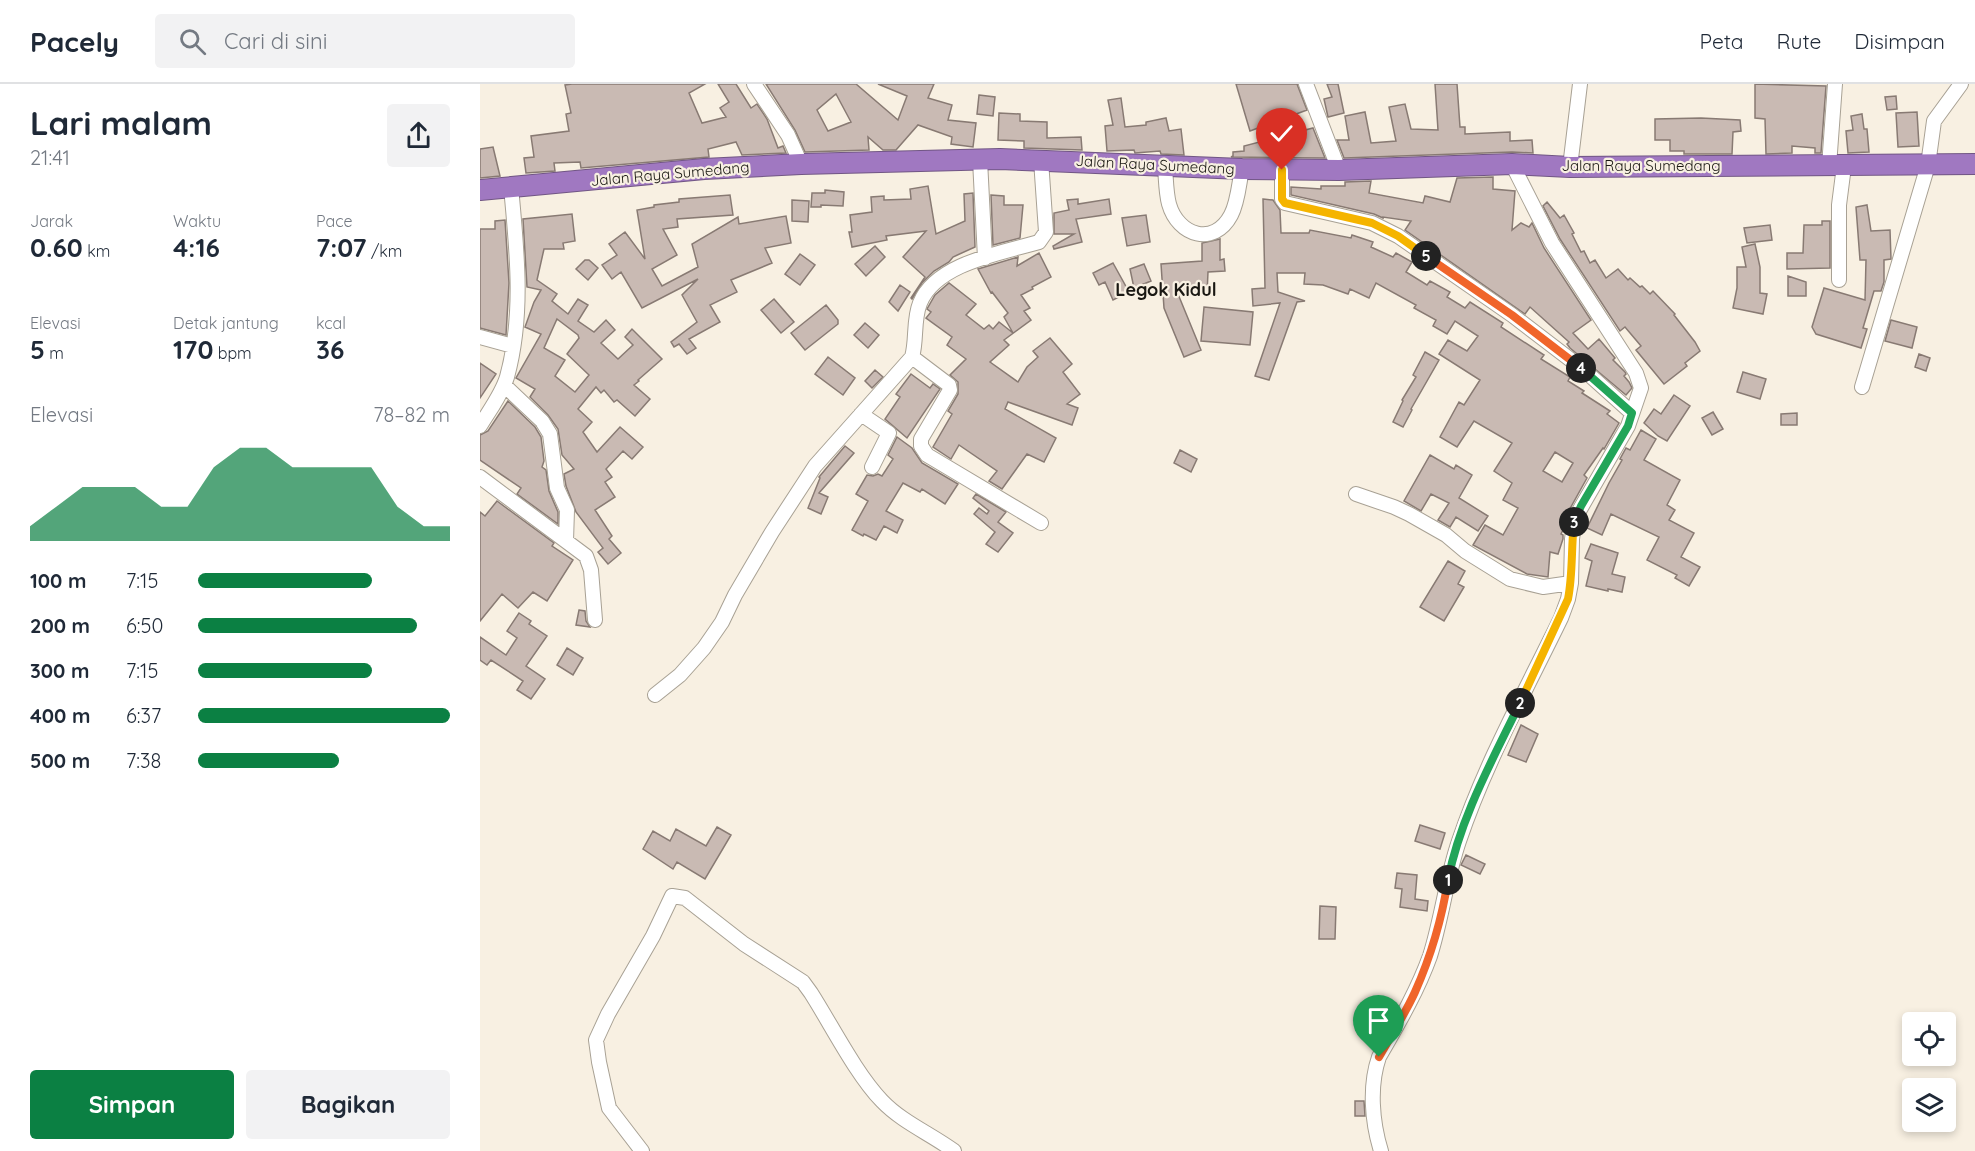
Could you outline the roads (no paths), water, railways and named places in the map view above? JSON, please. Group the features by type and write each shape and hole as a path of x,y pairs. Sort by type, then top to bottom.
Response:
{"highway":[{"name":"Jalan Raya Sumedang","path":"480,190 704,170 801,164 981,160 1041,160 1165,167 1282,170 1512,164 1570,167 1975,165"}],"street":[{"path":"754,84 788,135 801,164"},
{"path":"1306,84 1339,170"},
{"path":"1570,167 1580,84"},
{"path":"1835,84 1839,280"},
{"path":"1862,387 1928,165 1934,121 1961,84"},
{"path":"981,160 985,258"},
{"path":"655,695 680,675 704,648 815,466 912,357 919,305 933,282 947,273 985,258 1039,242 1044,238 1046,232 1041,160"},
{"path":"1381,1151 1377,1138 1374,1101 1376,1067 1379,1057 1415,993 1430,956 1458,842 1480,785 1568,599 1575,518 1628,426 1641,388 1640,380 1552,243 1512,164"},
{"path":"1165,167 1169,204 1177,222 1193,232 1208,235 1220,230 1233,212 1242,169"},
{"path":"1282,170 1282,199 1285,203 1372,223 1398,236 1512,315 1584,370 1632,413"},
{"path":"480,426 504,385 518,312 518,253 511,187"},
{"path":"480,337 513,346"},
{"path":"912,357 949,386 950,390 921,439 921,446 927,454 1041,524"},
{"path":"504,385 542,422 550,434 557,488 567,510 566,541"},
{"path":"861,414 889,434 872,467"},
{"path":"480,477 586,556 590,562 595,620"},
{"path":"1356,494 1394,507 1428,525 1510,579 1543,587 1571,583"},
{"path":"642,1151 609,1108 598,1062 596,1040 608,1014 653,936 672,896 685,898 744,944 803,982 812,993 856,1067 882,1101 900,1117 954,1151"}],"district":[{"name":"Legok Kidul","path":"1166,290"}]}
